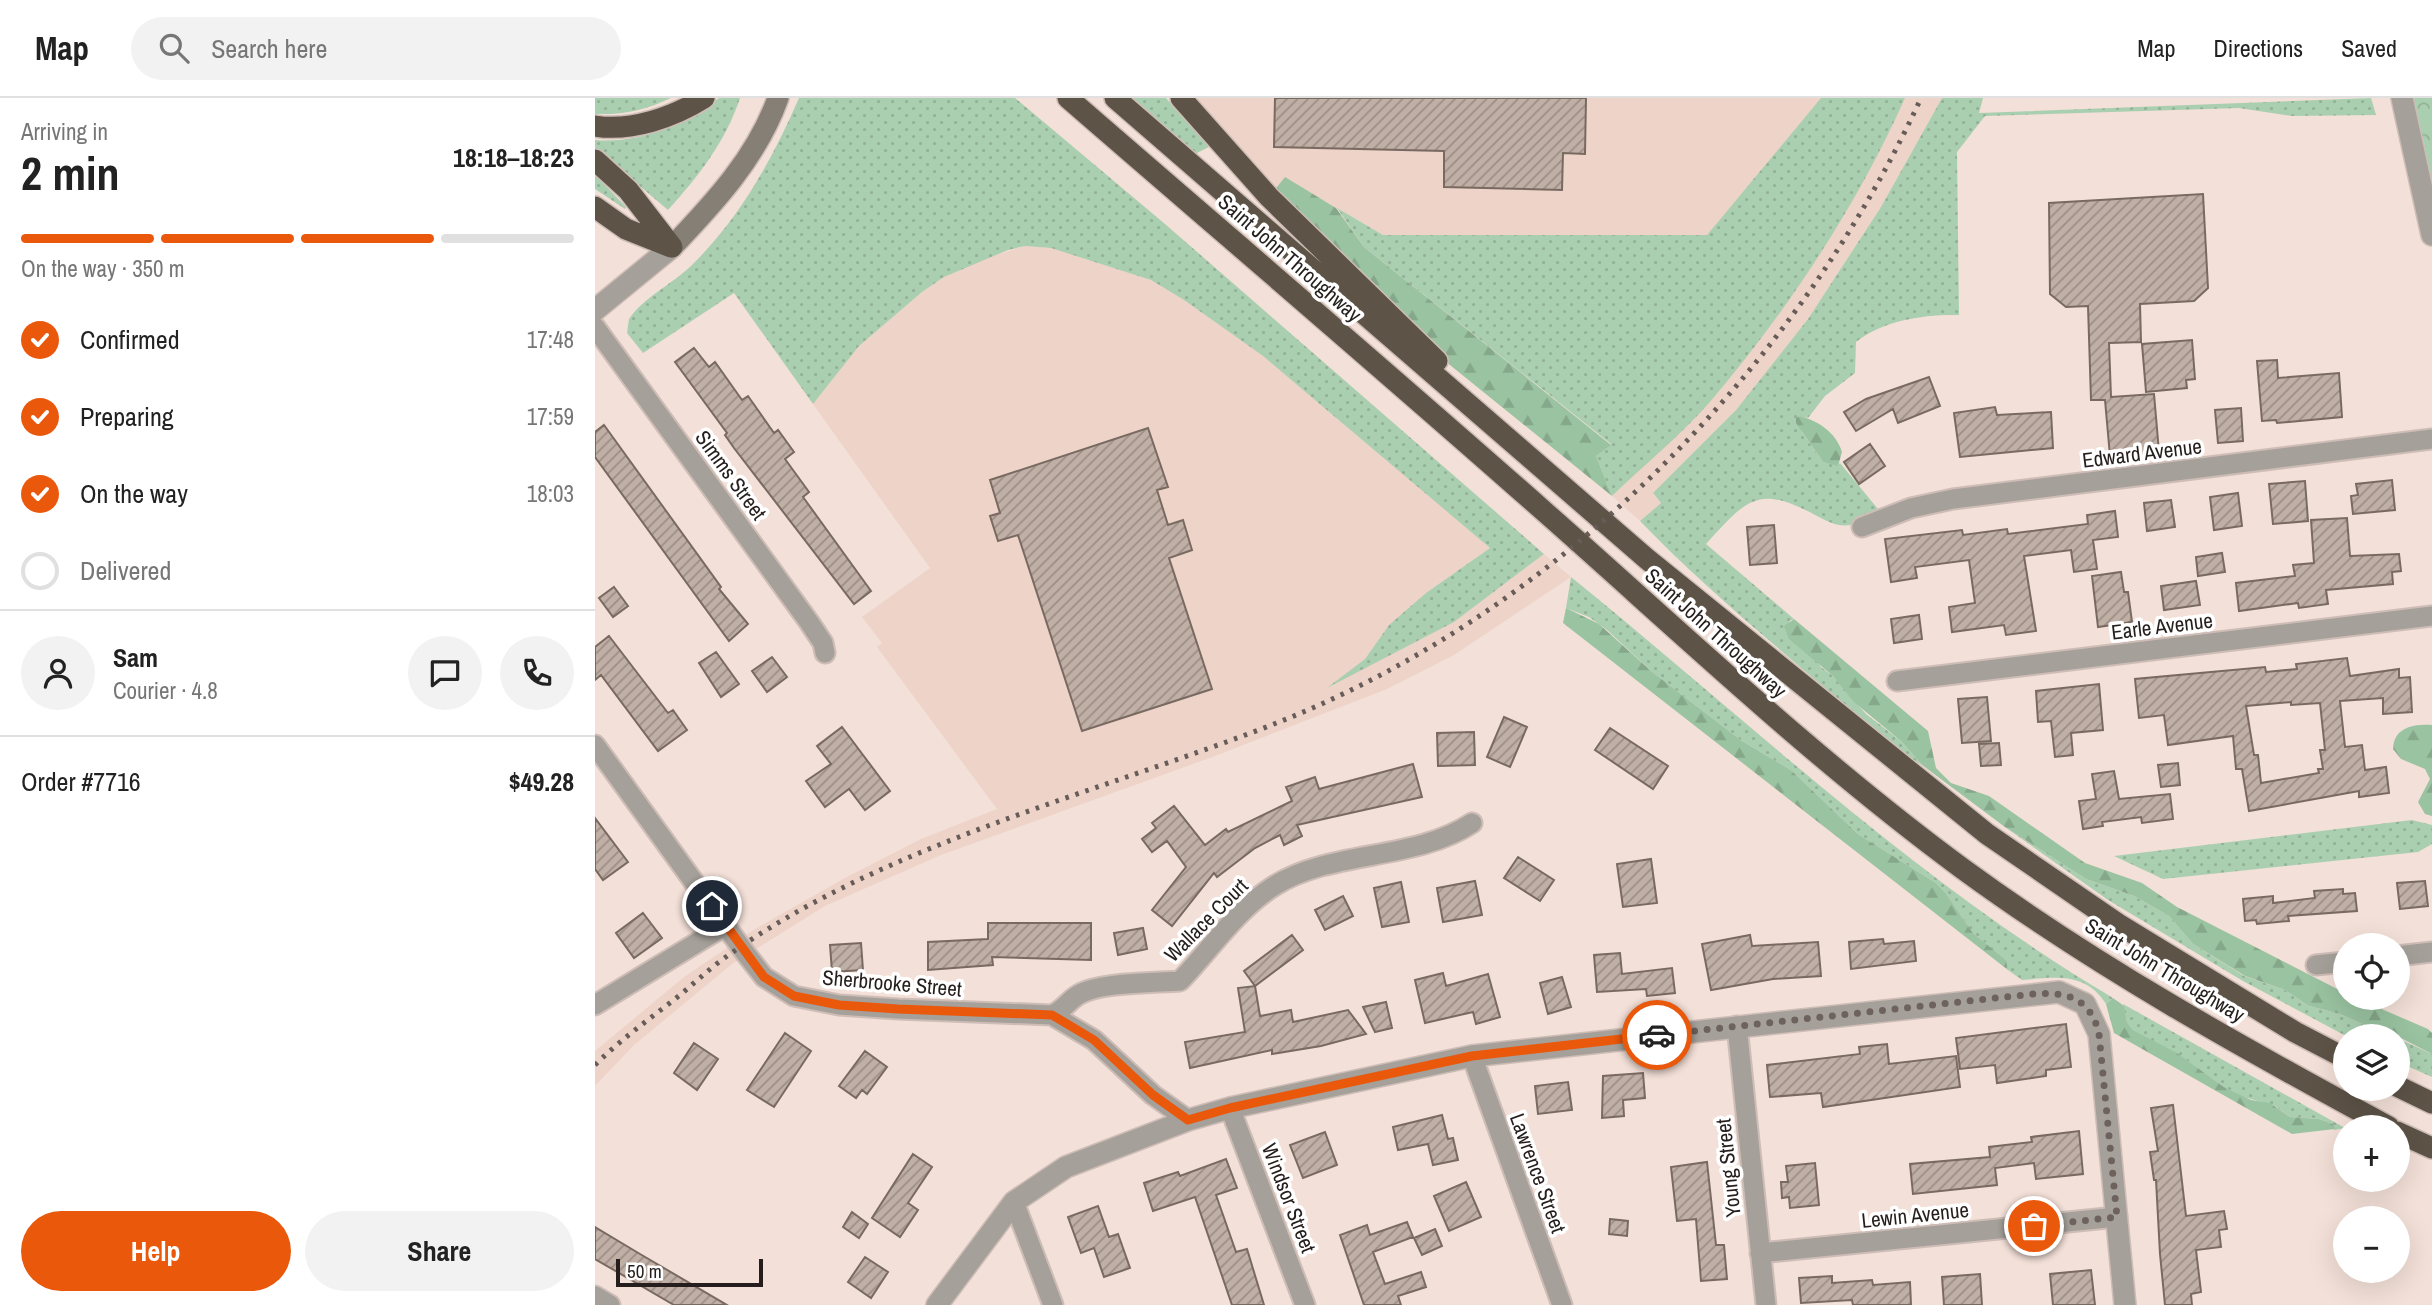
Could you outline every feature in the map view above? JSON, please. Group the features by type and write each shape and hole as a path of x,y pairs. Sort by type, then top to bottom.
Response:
{"highway":[{"path":"595,126 635,125 688,108 705,98"},
{"name":"Saint John Throughway","path":"1068,98 1514,484 1777,720 1888,812 2032,918 2096,959 2275,1066 2367,1115"},
{"name":"Saint John Throughway","path":"1115,98 1647,559 1998,842 2128,931 2295,1032 2333,1052"},
{"path":"1181,98 1269,197 1534,460"},
{"path":"595,160 628,190 673,247"},
{"path":"595,208 626,229 673,247"},
{"path":"2410,1092 2432,1103"},
{"path":"2410,1138 2432,1148"}],"main road":[{"path":"673,247 734,177 756,145 778,98"}],"street":[{"path":"2402,98 2432,235"},
{"path":"595,310 673,247"},
{"name":"Simms Street","path":"595,327 819,636 825,653"},
{"name":"Edward Avenue","path":"1862,527 1911,508 1943,501 2432,439"},
{"name":"Earle Avenue","path":"1896,681 2432,616"},
{"name":"Sherbrooke Street","path":"595,745 764,977 794,996 839,1005 1052,1015 1094,1040 1153,1095 1188,1120"},
{"name":"Wallace Court","path":"1052,1015 1065,1009 1077,995 1100,988 1180,981 1242,912 1275,885 1313,870 1450,837 1472,823"},
{"path":"595,1005 726,925"},
{"path":"2410,955 2432,952"},
{"path":"2316,965 2333,963"},
{"path":"937,1305 1014,1202 1066,1167 1188,1120 1230,1108 1472,1056 2048,993 2068,994 2085,1004 2099,1034 2125,1305"},
{"name":"Young Street","path":"1737,1026 1766,1305"},
{"name":"Lawrence Street","path":"1472,1056 1562,1305"},
{"name":"Windsor Street","path":"1230,1108 1305,1305"},
{"path":"1014,1202 1052,1305"},
{"name":"Lewin Avenue","path":"1760,1253 2117,1217"},
{"path":"595,1296 610,1305"}],"shaded area":[{"path":"1181,98 1821,98 1707,235 1383,235 1285,178 1269,197"},
{"path":"1905,98 1942,98 1881,207 1808,319 1736,410 1653,494 1661,503 1640,521 1612,496 1708,404 1779,311 1834,229"},
{"path":"1025,246 1051,248 1151,280 1184,300 1263,356 1490,548 1426,593 1389,625 1365,659 1340,680 1454,622 1544,554 1571,577 1454,655 1387,689 1215,756 941,855 825,906 732,964 634,1045 595,1086 595,1051 684,977 755,929 845,878 921,839 997,809 877,647 882,643 862,617 930,568 813,404 859,346 922,292 944,277 986,258"}],"green space":[{"path":"595,98 671,98 625,113 595,114"},
{"path":"719,98 740,98 727,129 710,158 668,210 595,148 595,140 629,139 676,124"},
{"path":"799,98 1015,98 1165,224 1544,554 1454,622 1327,688 1365,659 1389,625 1426,593 1490,548 1263,356 1184,300 1151,280 1051,248 1025,246 1008,250 944,277 922,292 859,346 813,404 734,293 643,353 627,333 629,319 642,304 691,266 725,228 766,166"},
{"path":"1132,98 1166,98 1209,147 1195,154"},
{"path":"1821,98 1905,98 1865,179 1842,218 1765,333 1698,415 1612,496 1596,456 1611,444 1364,247 1337,208 1383,235 1707,235"},
{"path":"1942,98 1983,98 1979,113 2371,98 2376,115 2292,116 2239,108 1985,116 1957,152 1959,315 1905,320 1867,334 1856,342 1855,373 1825,396 1808,418 1799,416 1802,432 1823,462 1838,465 1840,463 1878,509 1853,524 1842,525 1782,501 1756,501 1733,515 1706,544 1794,619 1789,621 1821,667 1833,676 1866,714 1901,741 1922,765 1902,753 1768,640 1702,582 1640,521 1661,503 1653,493 1736,410 1808,319 1881,207"},
{"path":"2402,98 2432,98 2432,235"},
{"path":"595,175 626,207 625,209 595,189"},
{"path":"1285,177 1336,208 1364,247 1611,445 1596,456 1612,496 1403,327 1269,197"},
{"path":"1800,416 1820,424 1831,433 1842,452 1838,466 1823,462 1796,423 1796,418"},
{"path":"1571,577 1901,851 2040,952 2113,998 2106,1004 2089,986 2079,982 2058,978 2022,980 2008,970 2006,960 1973,933 1936,883 1858,834 1791,770 1742,741 1651,671 1589,617 1566,608"},
{"path":"1566,608 1599,624 1651,671 1742,741 1791,770 1858,834 1936,883 1973,933 2006,960 2008,970 1563,623"},
{"path":"1794,619 1928,731 1936,768 1951,783 1989,796 2085,863 2142,883 2177,907 2333,987 2333,1010 2384,1010 2428,1029 2432,1033 2432,1054 2410,1043 2410,1024 2362,1024 2340,1014 2309,1006 2285,990 2245,976 2193,944 2169,916 2134,896 2086,879 2005,827 1922,765 1901,741 1854,702 1833,676 1789,639 1784,626"},
{"path":"2432,725 2432,816 2425,814 2418,802 2430,779 2425,769 2401,759 2393,749 2397,736 2405,729"},
{"path":"2412,820 2432,825 2432,844 2418,852 2163,879 2114,856"},
{"path":"2005,827 2086,879 2134,896 2169,916 2193,944 2244,976 2285,990 2309,1006 2340,1014 2362,1024 2333,1024 2333,1029 2243,981 2108,900"},
{"path":"2113,998 2124,1006 2127,1022 2133,1030 2177,1053 2224,1087 2251,1100 2270,1103 2290,1117 2319,1119 2333,1124 2333,1129 2292,1134 2114,1033 2106,1004"},
{"path":"2123,1004 2333,1121 2333,1124 2319,1119 2290,1117 2275,1106 2244,1097 2224,1087 2182,1057 2133,1030 2127,1022"},
{"path":"2410,1044 2432,1054 2432,1077 2410,1067"}],"building":[{"path":"1275,98 1586,98 1585,154 1563,153 1562,190 1444,187 1444,151 1274,147"},
{"path":"2203,194 2208,288 2194,301 2140,304 2141,342 2109,343 2111,397 2154,394 2159,452 2110,456 2105,400 2091,400 2088,306 2066,307 2050,294 2049,203"},
{"path":"2192,340 2195,379 2186,380 2187,388 2146,392 2142,344"},
{"path":"694,348 709,367 715,362 742,400 748,396 774,433 778,430 794,452 785,459 809,492 803,497 871,591 854,604 734,448 725,435 727,433 675,362"},
{"path":"2277,360 2278,378 2339,373 2342,417 2277,423 2276,420 2262,421 2257,361"},
{"path":"1929,377 1940,406 1898,423 1893,409 1856,431 1844,412 1866,399"},
{"path":"1995,407 1997,415 2051,412 2053,448 1960,457 1954,413"},
{"path":"2241,408 2243,441 2218,443 2215,410"},
{"path":"604,425 721,587 719,589 748,624 729,641 595,457 595,432"},
{"path":"1148,428 1168,487 1157,490 1168,525 1183,520 1192,550 1169,558 1212,689 1082,731 1018,535 998,541 990,516 1000,513 990,480"},
{"path":"1870,444 1885,466 1859,484 1844,462"},
{"path":"2392,480 2395,510 2353,514 2351,496 2358,495 2356,484"},
{"path":"2305,481 2308,521 2273,524 2269,484"},
{"path":"2238,493 2242,526 2214,530 2210,497"},
{"path":"2171,500 2175,527 2147,531 2144,503"},
{"path":"2115,511 2118,537 2093,540 2097,569 2074,572 2071,550 2024,556 2036,631 2006,635 2004,625 1952,632 1949,607 1975,603 1969,560 1915,567 1917,578 1891,582 1885,539 1962,530 1963,535 2007,529 2008,534 2088,524 2087,515"},
{"path":"2347,518 2350,556 2399,554 2401,571 2392,572 2393,584 2326,590 2328,604 2299,608 2298,603 2239,611 2236,583 2295,576 2293,565 2314,563 2311,520"},
{"path":"1774,525 1777,563 1750,565 1747,527"},
{"path":"2222,553 2225,572 2198,576 2196,557"},
{"path":"2121,572 2124,592 2128,592 2132,622 2098,627 2092,576"},
{"path":"2196,581 2200,605 2164,610 2161,586"},
{"path":"614,587 628,606 613,617 599,598"},
{"path":"1919,615 1922,639 1894,643 1891,619"},
{"path":"609,636 668,713 673,710 687,730 658,751 601,675 595,680 595,647"},
{"path":"716,652 739,684 721,697 699,663"},
{"path":"772,657 787,677 767,692 752,671"},
{"path":"2347,658 2350,676 2399,669 2399,678 2410,677 2412,712 2383,714 2383,698 2340,701 2345,747 2362,745 2365,770 2386,767 2389,793 2359,797 2359,791 2249,811 2242,769 2236,769 2233,736 2168,745 2164,715 2139,718 2135,679 2265,667 2266,672 2297,669 2296,664","holes":["2291,702 2291,705 2320,703 2325,750 2320,750 2323,769 2318,769 2319,773 2261,783 2258,755 2254,755 2246,706"]},
{"path":"2099,684 2103,730 2071,733 2073,755 2055,757 2051,721 2038,722 2036,691"},
{"path":"1987,697 1991,741 1962,743 1958,699"},
{"path":"1504,717 1527,727 1510,767 1487,757"},
{"path":"842,727 890,791 865,810 849,789 825,807 806,781 831,764 817,746"},
{"path":"1610,728 1668,766 1653,789 1595,750"},
{"path":"1474,732 1475,765 1438,766 1437,733"},
{"path":"1999,743 2001,765 1981,766 1979,744"},
{"path":"2178,763 2180,785 2161,787 2158,765"},
{"path":"1413,764 1422,797 1297,825 1302,836 1284,845 1280,835 1255,848 1217,877 1214,873 1172,926 1152,910 1186,867 1167,841 1152,852 1142,839 1156,828 1152,823 1174,806 1205,845 1226,829 1228,832 1292,801 1286,787 1315,777 1319,789"},
{"path":"2114,771 2119,799 2170,794 2173,819 2142,823 2141,817 2102,822 2103,826 2083,829 2079,801 2096,799 2092,774"},
{"path":"595,818 628,862 603,880 595,869"},
{"path":"1518,857 1554,880 1540,901 1504,878"},
{"path":"1651,859 1657,903 1623,907 1617,864"},
{"path":"1475,881 1482,915 1443,922 1437,888"},
{"path":"2425,881 2428,906 2400,909 2397,883"},
{"path":"1401,882 1409,922 1382,927 1374,888"},
{"path":"2343,889 2343,894 2355,893 2357,911 2288,916 2289,921 2257,924 2256,920 2245,921 2243,899 2273,896 2273,903 2315,898 2314,891"},
{"path":"1343,896 1353,916 1325,930 1315,910"},
{"path":"643,913 662,938 634,958 616,933"},
{"path":"988,923 1091,923 1091,960 992,957 993,965 928,970 928,942 988,939"},
{"path":"1143,928 1147,949 1118,955 1114,933"},
{"path":"1292,935 1303,950 1255,986 1244,971"},
{"path":"1750,935 1752,946 1818,942 1821,976 1773,979 1711,990 1702,944"},
{"path":"1883,939 1884,944 1914,941 1916,961 1851,969 1849,942"},
{"path":"861,943 863,970 832,972 830,945"},
{"path":"1620,953 1622,974 1672,968 1675,993 1647,996 1646,989 1597,992 1594,955"},
{"path":"1443,973 1446,986 1488,974 1500,1017 1476,1024 1473,1012 1425,1023 1415,980"},
{"path":"1562,977 1571,1007 1548,1014 1540,983"},
{"path":"1255,986 1260,1016 1291,1010 1293,1022 1348,1010 1366,1034 1321,1046 1272,1054 1272,1050 1190,1068 1185,1042 1245,1032 1238,988"},
{"path":"1386,1002 1392,1028 1375,1032 1363,1007"},
{"path":"2066,1024 2071,1067 2046,1070 2046,1076 1997,1083 1995,1065 1960,1069 1956,1038"},
{"path":"785,1033 811,1051 774,1107 747,1090"},
{"path":"694,1043 718,1059 697,1090 674,1073"},
{"path":"1887,1044 1889,1064 1956,1056 1960,1087 1823,1107 1821,1093 1770,1097 1767,1065 1860,1054 1859,1047"},
{"path":"865,1051 887,1067 867,1094 862,1090 856,1098 839,1086"},
{"path":"1643,1073 1645,1098 1623,1100 1624,1116 1602,1118 1603,1076"},
{"path":"1568,1082 1572,1110 1538,1114 1535,1086"},
{"path":"2173,1105 2186,1216 2224,1211 2227,1229 2219,1230 2221,1247 2196,1250 2201,1292 2191,1294 2192,1305 2165,1305 2156,1180 2150,1152 2158,1151 2151,1108"},
{"path":"1442,1115 1448,1139 1453,1138 1458,1160 1433,1165 1428,1144 1398,1150 1393,1127"},
{"path":"2079,1131 2083,1174 2036,1179 2034,1163 1995,1168 1997,1185 1913,1194 1910,1164 1990,1157 1989,1147 2032,1142 2031,1137"},
{"path":"1325,1132 1337,1165 1303,1178 1290,1145"},
{"path":"913,1154 932,1167 908,1203 918,1210 900,1237 872,1218"},
{"path":"1226,1159 1237,1188 1216,1195 1236,1252 1247,1249 1264,1305 1232,1305 1195,1197 1153,1211 1144,1183 1178,1172 1180,1176"},
{"path":"1707,1162 1716,1245 1724,1245 1727,1279 1701,1281 1696,1219 1677,1221 1671,1167"},
{"path":"1815,1163 1819,1205 1790,1208 1789,1197 1782,1198 1781,1182 1788,1182 1786,1166"},
{"path":"1466,1182 1481,1217 1449,1231 1434,1196"},
{"path":"1098,1206 1109,1237 1118,1234 1130,1268 1104,1277 1094,1248 1081,1253 1068,1217"},
{"path":"852,1212 868,1224 859,1238 843,1227"},
{"path":"1610,1219 1628,1221 1627,1236 1609,1234"},
{"path":"1407,1222 1413,1237 1373,1252 1385,1284 1421,1272 1426,1287 1398,1296 1401,1305 1364,1305 1340,1235 1367,1225 1370,1235"},
{"path":"595,1227 727,1305 674,1305 595,1259"},
{"path":"1435,1229 1442,1246 1422,1255 1414,1238"},
{"path":"865,1257 888,1272 871,1298 848,1282"},
{"path":"2091,1270 2095,1305 2053,1305 2050,1274"},
{"path":"1980,1274 1982,1305 1944,1305 1942,1277"},
{"path":"1832,1276 1832,1283 1872,1280 1873,1285 1910,1282 1911,1305 1853,1305 1852,1300 1801,1303 1799,1278"}],"railway":[{"path":"595,1065 719,962 781,921 848,885 990,825 1279,722 1382,674 1479,616 1572,548 1658,470 1737,386 1807,295 1869,198 1921,98"}],"way so far":[{"path":"1657,1035 2033,994 2059,992 2074,997 2085,1004 2094,1017 2099,1034 2117,1217 2034,1226"}],"route":[{"path":"712,906 764,977 794,996 839,1005 1052,1015 1094,1040 1153,1095 1188,1120 1230,1108 1472,1056 1657,1035"}]}
